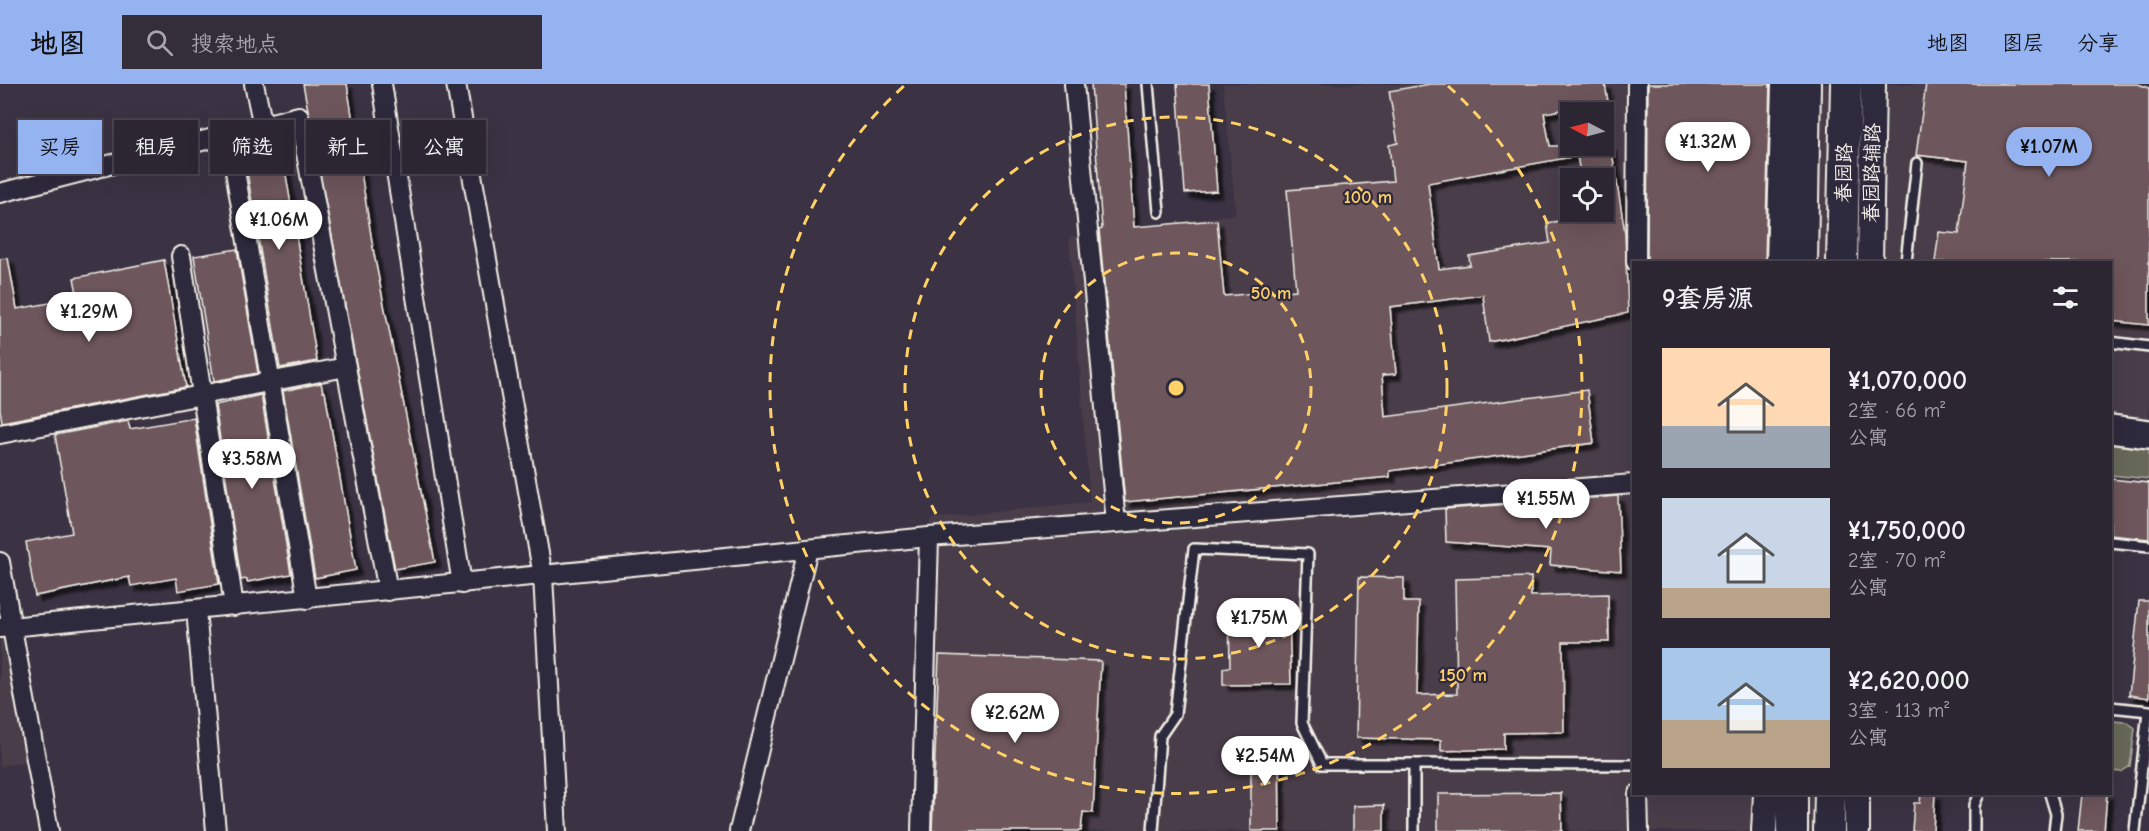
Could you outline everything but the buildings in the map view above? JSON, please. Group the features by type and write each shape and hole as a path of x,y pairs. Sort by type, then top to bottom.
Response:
{"main road":[{"name":"春园路","path":"1802,261 1805,84"},
{"name":"春园路","path":"1842,261 1846,84"},
{"path":"2112,429 2149,434"},
{"path":"1792,795 1792,831"},
{"path":"1829,831 1830,795"}],"street":[{"path":"254,84 262,120"},
{"path":"382,84 462,584"},
{"path":"456,84 543,576 557,831"},
{"path":"1074,84 1116,523"},
{"path":"1636,261 1637,84"},
{"path":"1779,261 1784,84"},
{"name":"春园路辅路","path":"1870,261 1873,84"},
{"path":"285,120 299,116 388,591"},
{"path":"0,193 210,140"},
{"path":"235,174 307,599"},
{"path":"181,256 234,606"},
{"path":"0,434 346,367"},
{"path":"6,627 929,537 1632,484"},
{"path":"921,831 929,537"},
{"path":"739,831 807,549"},
{"path":"0,562 6,627 49,831"},
{"path":"196,610 216,831"},
{"path":"1638,795 1639,831"},
{"path":"1764,831 1766,795"},
{"path":"1857,795 1857,831"}],"lane":[{"path":"1148,84 1159,212"},
{"path":"1906,261 1917,163"},
{"path":"2112,342 2149,347"},
{"path":"2112,542 2149,546"},
{"path":"1153,831 1160,736 1174,714 1194,549 1308,555 1302,723 1322,764 1632,765"},
{"path":"2112,707 2148,711 2135,831"},
{"path":"1414,764 1414,831"},
{"path":"1974,831 1974,805 1979,795"},
{"path":"2050,795 2056,814 2054,831"}],"shaded area":[{"path":"1223,84 1828,84 1825,261 1632,261 1632,795 1813,795 1812,831 921,831 930,519 1090,502 1069,237 1236,214"},
{"path":"1877,84 2149,84 2149,434 2112,429 2112,261 1871,261"},
{"path":"12,627 36,760 0,766 0,628"}],"green space":[{"path":"2112,444 2149,448 2149,479 2112,475"},
{"path":"2112,721 2127,722 2135,728 2130,766 2121,772 2112,771"}]}
